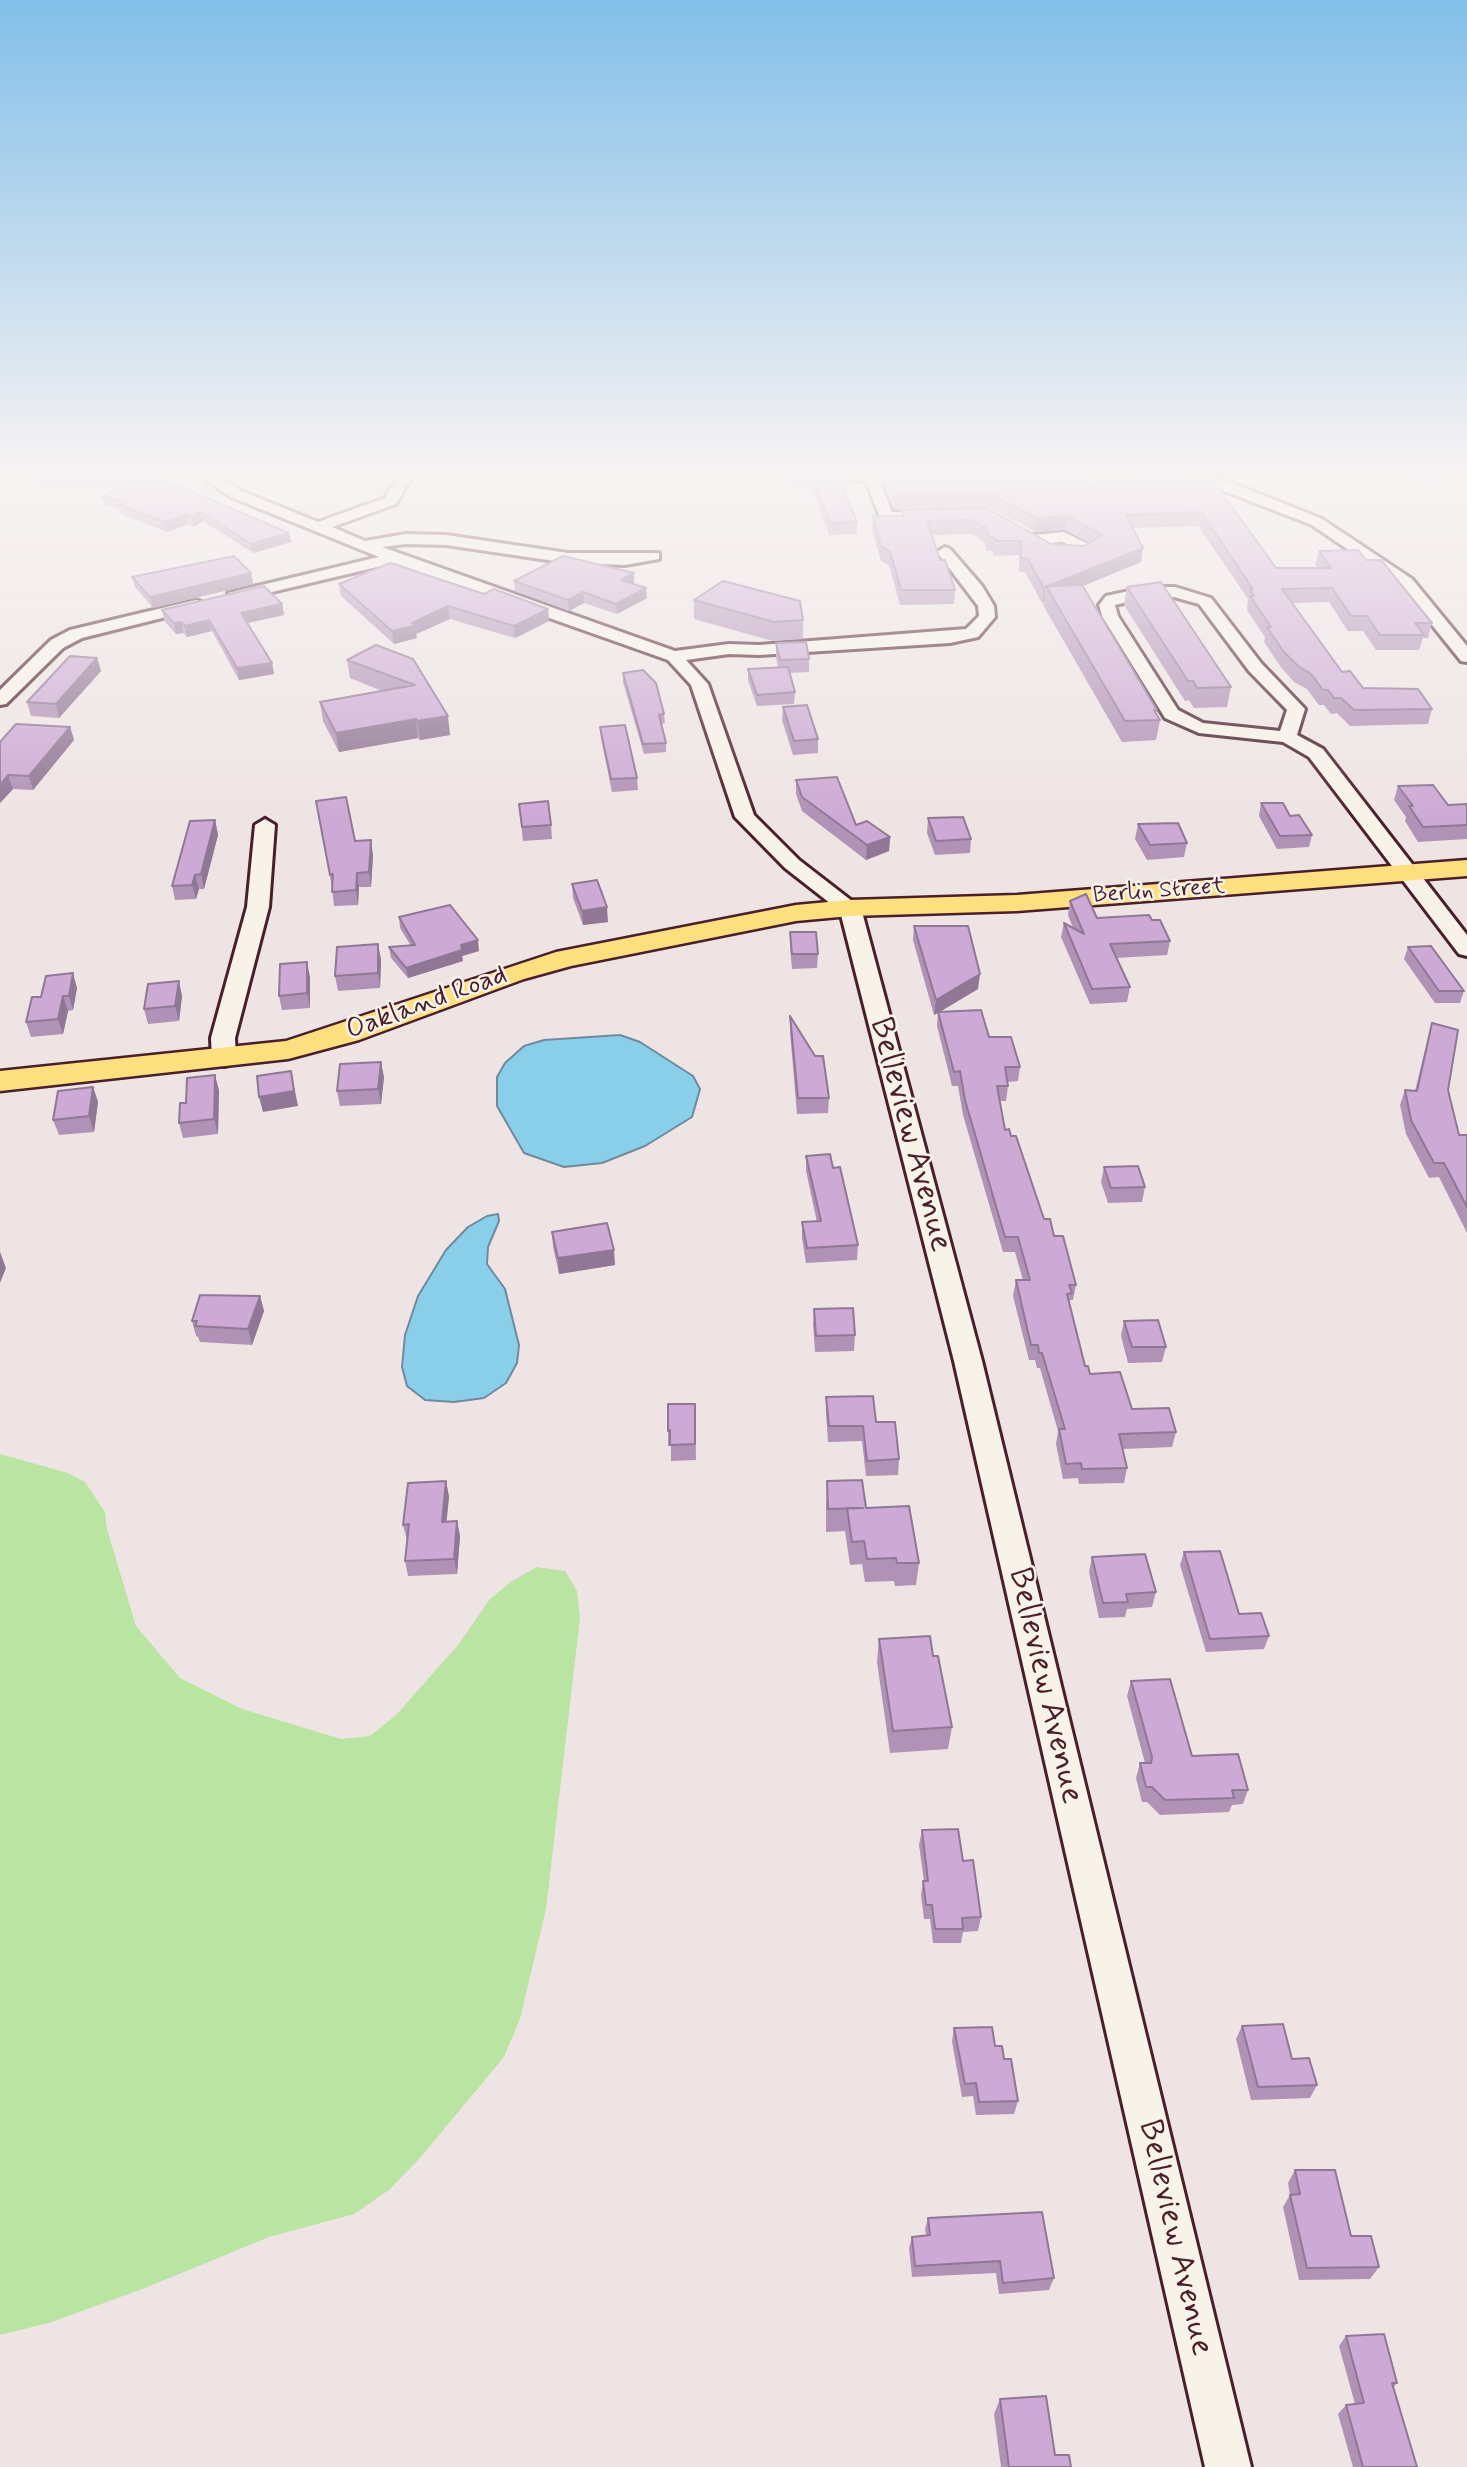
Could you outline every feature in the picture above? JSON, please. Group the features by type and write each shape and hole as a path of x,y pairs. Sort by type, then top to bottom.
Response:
{"main road":[{"name":"Berlin Street","path":"850,908 1017,903 1467,868"},
{"name":"Oakland Road","path":"0,1081 288,1050 348,1033 514,973 566,958 723,925 850,908"}],"street":[{"path":"0,701 57,644 76,634 276,586"},
{"path":"476,586 674,656 729,649 759,650 950,638 972,633 987,617 986,606 974,586"},
{"path":"1409,586 1467,657"},
{"path":"1287,737 1296,709 1255,667 1205,601 1175,592 1148,592 1112,599 1107,605 1110,616 1171,714 1199,728 1287,737 1316,753 1467,949"},
{"path":"674,656 699,684 746,817 792,864 850,908"},
{"path":"224,1059 223,1038 258,906 265,825"},
{"name":"Belleview Avenue","path":"850,908 968,1361 1228,2467"}],"green space":[{"path":"0,1454 68,1473 85,1482 105,1512 107,1529 136,1626 180,1678 242,1709 341,1739 370,1736 396,1715 458,1645 490,1599 512,1581 537,1567 565,1571 577,1591 580,1618 546,1909 520,2019 504,2057 420,2158 389,2190 354,2214 269,2237 145,2288 49,2323 3,2334 0,2334"}],"water":[{"path":"620,1035 640,1042 693,1076 700,1089 692,1117 645,1146 602,1163 564,1167 524,1153 497,1106 497,1077 505,1063 524,1046 544,1040"},
{"path":"498,1214 499,1221 488,1247 487,1264 505,1289 519,1345 517,1363 506,1383 484,1398 454,1402 425,1400 407,1386 402,1367 405,1335 418,1296 446,1250 468,1227 487,1216"}],"building":[{"path":"140,586 196,586 150,597"},
{"path":"264,586 282,604 241,613 272,663 237,668 209,620 185,626 181,622 174,623 162,610"},
{"path":"341,586 460,586 484,594 494,589 548,609 514,626 448,606 412,623 415,626 392,631"},
{"path":"529,586 646,588 616,604 583,592 568,600"},
{"path":"715,586 743,586 800,601 803,620 774,622 694,600"},
{"path":"900,586 954,586 955,590 901,590"},
{"path":"1046,586 1083,586 1157,710 1154,710 1160,720 1125,721"},
{"path":"1164,586 1231,687 1197,688 1193,681 1188,681 1127,587"},
{"path":"1251,586 1402,586 1432,623 1415,623 1424,635 1380,635 1367,616 1351,616 1332,588 1282,589 1342,672 1350,671 1363,688 1418,689 1432,709 1354,710 1341,698 1334,698 1283,651 1250,596 1254,596 1250,589 1253,589"},
{"path":"806,642 809,659 780,660 776,643"},
{"path":"376,645 413,659 448,716 336,733 320,702 415,685 347,660"},
{"path":"70,656 97,658 56,704 27,702"},
{"path":"788,667 795,692 757,695 748,669"},
{"path":"643,670 656,683 664,714 659,715 666,743 643,744 623,673"},
{"path":"807,705 818,739 794,741 783,707"},
{"path":"16,724 70,727 29,776 8,775 0,785 0,742"},
{"path":"625,725 637,778 611,779 600,727"},
{"path":"837,777 856,825 867,821 890,837 867,845 802,797 796,780"},
{"path":"1433,785 1448,805 1467,804 1467,825 1423,827 1409,806 1413,806 1398,786"},
{"path":"346,797 355,841 371,840 369,872 357,873 356,890 332,892 333,874 330,875 316,801"},
{"path":"548,801 551,825 522,827 519,804"},
{"path":"1261,803 1283,803 1290,816 1299,815 1312,835 1280,836"},
{"path":"963,817 971,839 936,841 928,818"},
{"path":"215,820 201,874 195,875 192,885 172,886 190,821"},
{"path":"1178,823 1187,843 1150,845 1138,824"},
{"path":"597,880 607,907 582,911 572,884"},
{"path":"1086,894 1097,918 1149,915 1152,920 1160,920 1170,941 1110,944 1130,987 1092,989 1064,923 1084,934 1070,901"},
{"path":"450,905 478,940 461,945 462,950 406,968 389,947 415,945 399,917"},
{"path":"914,926 968,926 980,974 936,1000"},
{"path":"790,932 816,932 818,954 792,954"},
{"path":"378,944 378,973 335,976 337,947"},
{"path":"1431,946 1464,991 1439,991 1408,947"},
{"path":"307,962 307,993 279,996 280,964"},
{"path":"73,973 69,996 63,996 58,1019 26,1022 32,997 41,997 46,976"},
{"path":"179,981 175,1006 144,1009 148,984"},
{"path":"981,1010 989,1037 1011,1037 1020,1067 1005,1067 1008,1086 997,1086 1005,1130 1009,1129 1011,1136 1016,1136 1044,1219 1050,1219 1054,1236 1063,1236 1076,1285 1069,1285 1072,1293 1067,1294 1085,1366 1088,1366 1090,1374 1120,1372 1132,1409 1169,1408 1176,1432 1119,1434 1127,1468 1082,1469 1081,1463 1066,1464 1059,1429 1065,1429 1042,1353 1039,1353 1038,1345 1031,1345 1016,1280 1030,1280 1018,1237 1005,1237 965,1100 960,1071 954,1072 938,1012"},
{"path":"790,1016 815,1056 823,1056 829,1098 798,1098"},
{"path":"1432,1023 1458,1030 1448,1090 1459,1135 1467,1135 1467,1207 1444,1163 1434,1163 1411,1120 1405,1090 1417,1091"},
{"path":"381,1062 378,1089 337,1091 340,1064"},
{"path":"291,1071 294,1091 259,1097 257,1076"},
{"path":"215,1075 214,1119 179,1123 180,1103 186,1103 187,1078"},
{"path":"93,1087 89,1116 53,1120 58,1091"},
{"path":"830,1154 833,1168 840,1167 858,1245 807,1248 802,1222 821,1221 806,1156"},
{"path":"1138,1166 1145,1187 1111,1188 1104,1167"},
{"path":"607,1223 614,1250 558,1258 552,1232"},
{"path":"200,1295 260,1296 248,1329 195,1326 197,1321 192,1321"},
{"path":"853,1308 855,1335 816,1336 814,1309"},
{"path":"1158,1320 1166,1347 1132,1347 1124,1321"},
{"path":"873,1396 876,1422 895,1422 899,1459 867,1461 863,1426 829,1426 826,1397"},
{"path":"668,1404 695,1404 695,1444 670,1445"},
{"path":"862,1480 866,1508 909,1506 919,1563 897,1563 896,1558 867,1559 864,1541 852,1542 847,1508 828,1509 827,1481"},
{"path":"446,1481 442,1522 457,1521 454,1559 405,1561 409,1524 403,1525 408,1483"},
{"path":"1220,1551 1239,1614 1261,1613 1269,1636 1210,1639 1184,1552"},
{"path":"1145,1554 1156,1592 1126,1594 1128,1602 1103,1603 1092,1557"},
{"path":"930,1636 933,1656 938,1656 952,1727 893,1731 879,1639"},
{"path":"1170,1679 1192,1756 1238,1754 1248,1790 1232,1790 1234,1798 1165,1800 1152,1787 1146,1787 1140,1763 1151,1763 1152,1757 1131,1681"},
{"path":"958,1829 963,1861 973,1860 981,1917 962,1918 963,1929 935,1929 932,1905 926,1905 923,1881 928,1881 922,1830"},
{"path":"1283,2024 1292,2059 1309,2058 1317,2085 1258,2087 1242,2026"},
{"path":"992,2027 995,2046 1002,2046 1004,2059 1011,2059 1018,2101 979,2102 976,2083 965,2084 954,2028"},
{"path":"1295,2170 1335,2170 1351,2236 1371,2236 1379,2267 1307,2268 1290,2195 1300,2194"},
{"path":"1042,2212 1054,2278 1003,2283 1000,2261 915,2266 912,2237 930,2235 928,2218"},
{"path":"1384,2334 1397,2383 1392,2383 1417,2467 1363,2467 1346,2405 1364,2403 1346,2336"},
{"path":"1046,2396 1055,2455 1069,2455 1071,2467 1009,2467 1000,2399"}]}
